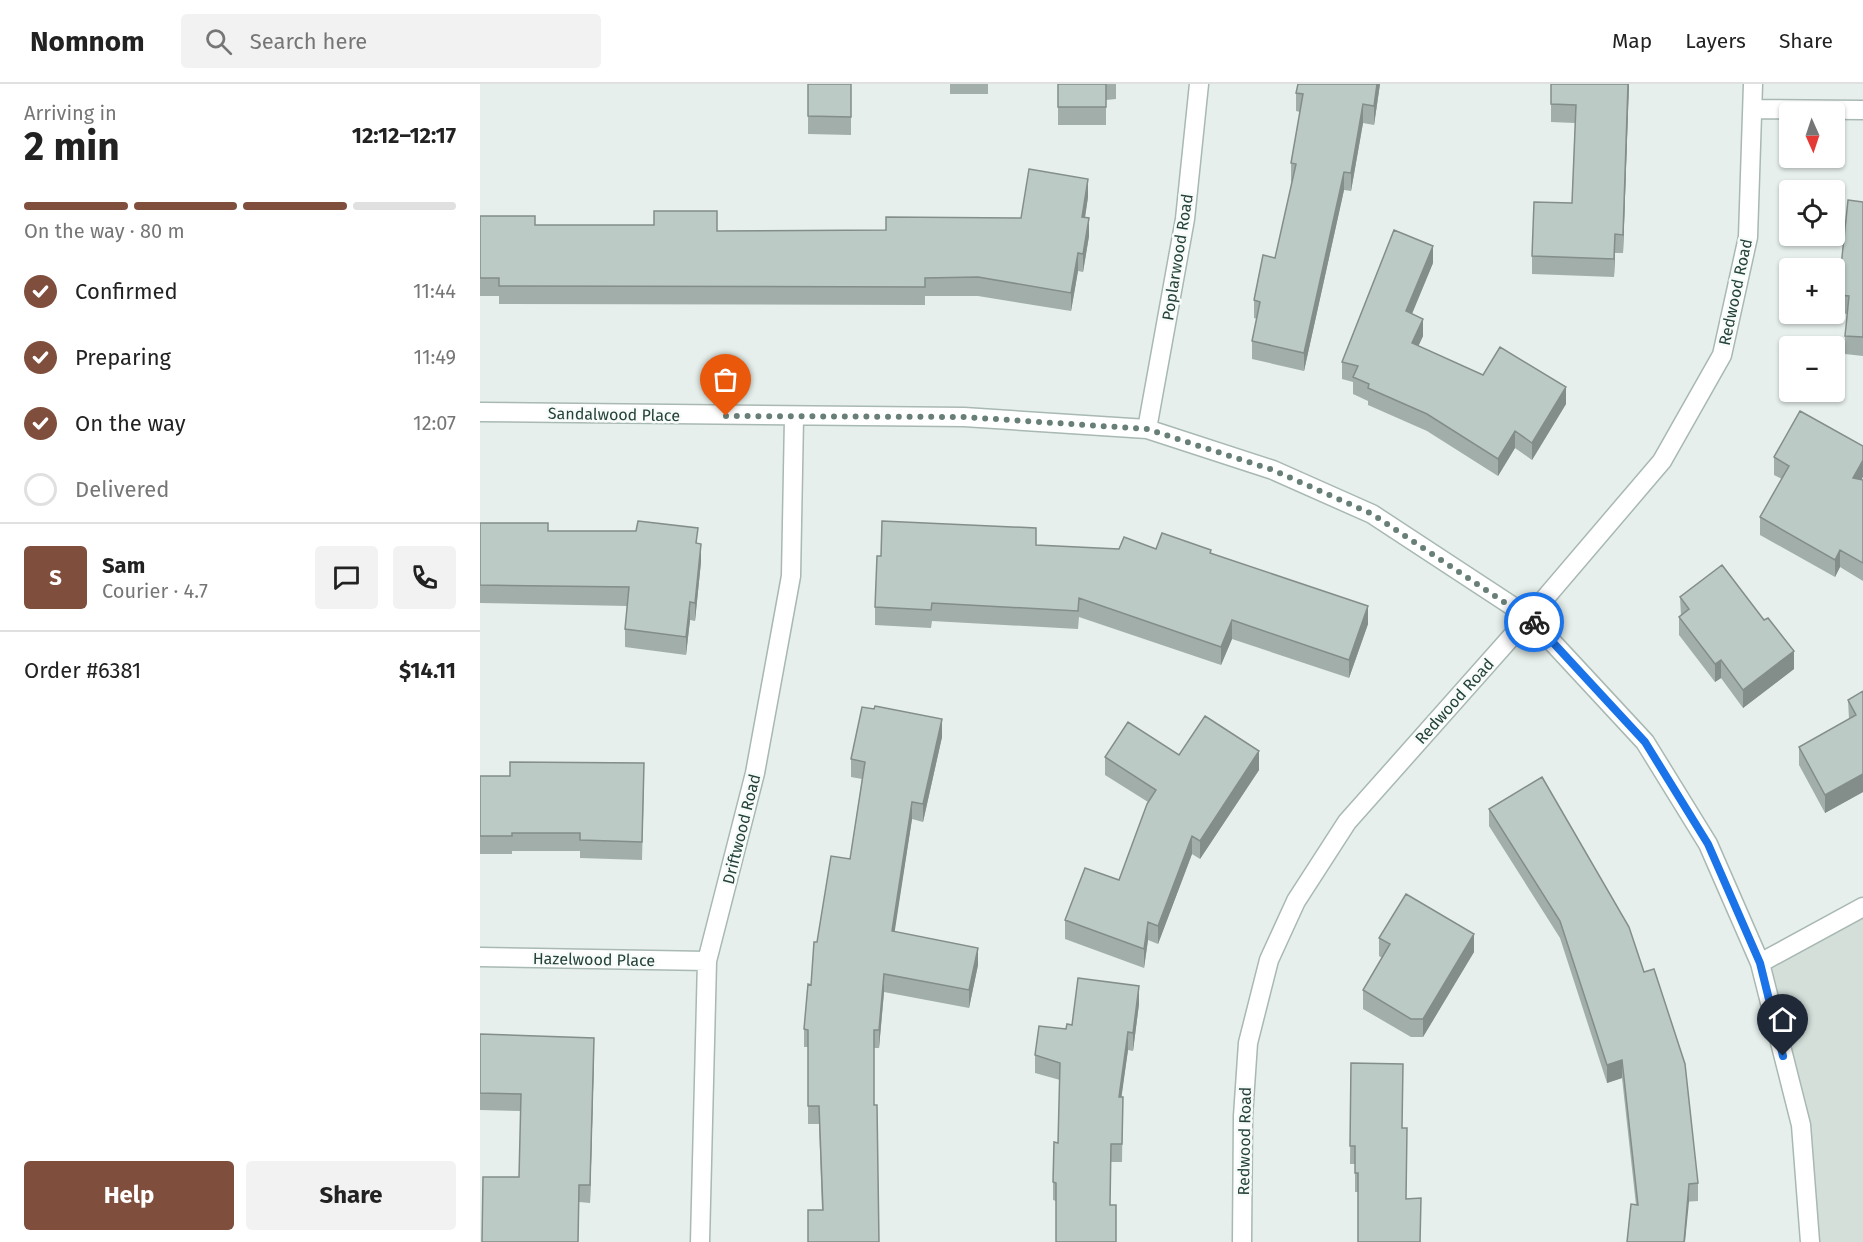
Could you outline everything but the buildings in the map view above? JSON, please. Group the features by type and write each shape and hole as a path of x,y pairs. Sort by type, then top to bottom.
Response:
{"street":[{"name":"Poplarwood Road","path":"1147,429 1185,219 1199,84"},
{"name":"Redwood Road","path":"1242,1242 1248,1043 1269,960 1292,911 1347,822 1529,617 1662,461 1722,356 1748,237 1753,84"},
{"path":"1753,110 1863,110"},
{"name":"Sandalwood Place","path":"480,412 794,418 964,417 1147,429 1273,470 1372,514 1529,617 1645,742 1708,844 1760,963 1801,1125 1810,1242"},
{"name":"Driftwood Road","path":"700,1242 707,961 755,773 791,576 794,418"},
{"path":"1760,963 1863,907"},
{"name":"Hazelwood Place","path":"480,957 707,961"}],"shaded area":[{"path":"1863,911 1863,1242 1816,1242 1761,969"}],"way so far":[{"path":"726,416 964,417 1147,429 1273,470 1372,514 1534,622"}],"route":[{"path":"1534,622 1645,742 1708,844 1760,963 1783,1056"}]}
